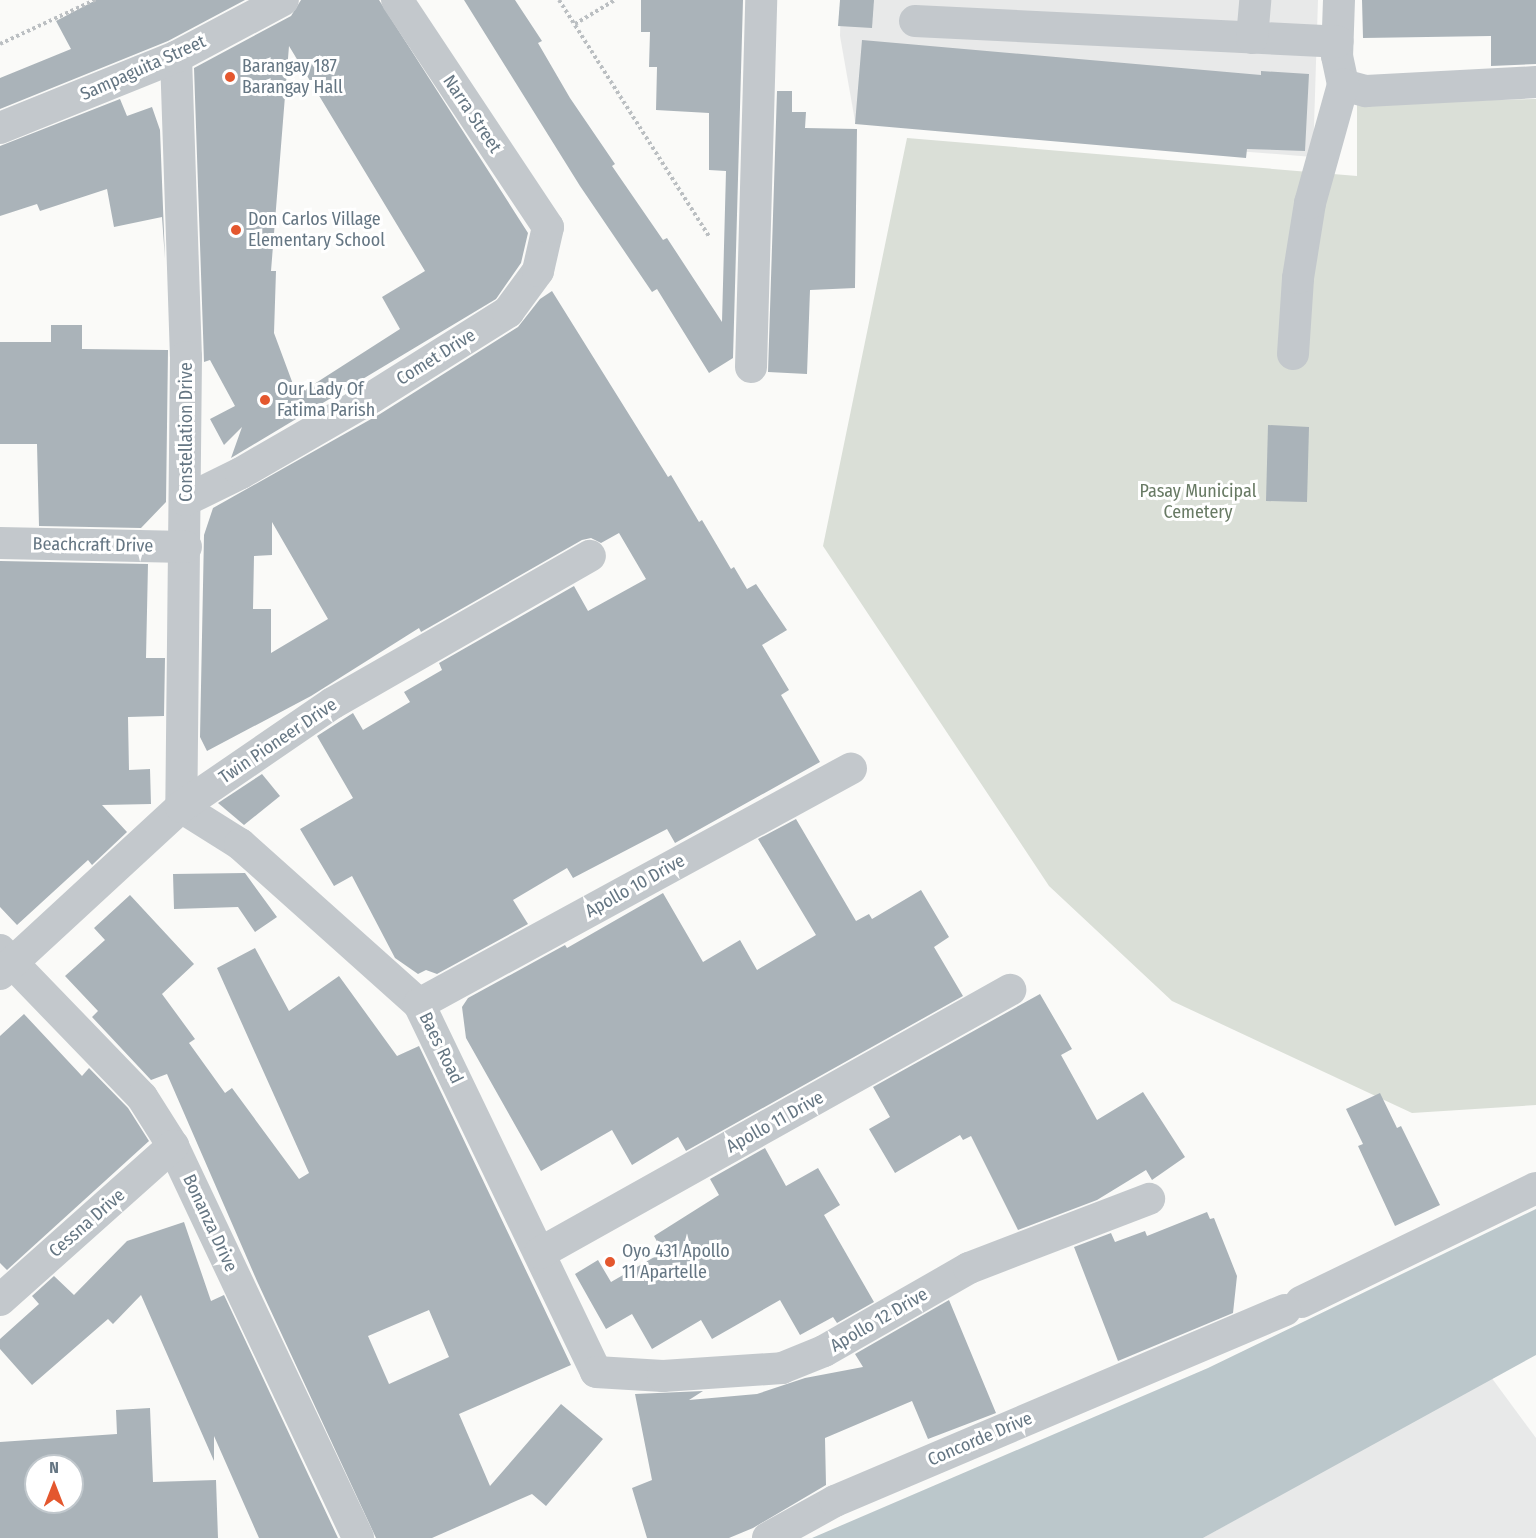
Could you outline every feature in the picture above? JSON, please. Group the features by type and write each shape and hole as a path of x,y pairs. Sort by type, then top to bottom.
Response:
{"street":[{"name":"Sampaguita Street","path":"0,128 176,57 284,0"},
{"name":"Narra Street","path":"397,0 548,227"},
{"path":"751,368 762,0"},
{"path":"1252,38 1255,0"},
{"path":"1293,354 1298,278 1310,203 1342,85 1337,42 1339,0"},
{"path":"915,21 1337,42"},
{"name":"Constellation Drive","path":"176,57 186,500 181,807"},
{"path":"1342,85 1366,91 1536,82"},
{"name":"Comet Drive","path":"186,500 241,473 371,398 508,312 538,271 548,227"},
{"name":"Beachcraft Drive","path":"0,543 186,547"},
{"name":"Twin Pioneer Drive","path":"4,963 181,807 333,703 590,556"},
{"name":"Apollo 10 Drive","path":"419,1004 851,768"},
{"name":"Baes Road","path":"181,807 240,844 419,1004 596,1372"},
{"name":"Bonanza Drive","path":"4,963 142,1097 173,1146 358,1538"},
{"name":"Apollo 11 Drive","path":"540,1253 1010,990"},
{"name":"Cessna Drive","path":"0,1300 173,1146"},
{"name":"Concorde Drive","path":"768,1538 835,1501 1293,1306 1536,1188"},
{"name":"Apollo 12 Drive","path":"596,1372 663,1376 735,1374 782,1368 824,1352 969,1268 1149,1199"}],"path":[{"path":"0,44 95,0"},
{"path":"559,0 709,236"},
{"path":"575,24 615,0"}],"shaded area":[{"path":"841,0 1318,0 1313,157 855,121 840,36"},
{"path":"1536,1209 1536,1355 1203,1538 812,1538 1208,1368"},
{"path":"1491,1377 1536,1438 1536,1538 1203,1538"}],"green space":[{"name":"Pasay Municipal Cemetery","path":"1536,99 1536,1105 1412,1113 1172,1001 1049,886 823,546 907,138 1357,176 1357,103"}],"building":[{"path":"96,0 245,0 168,41 0,109 0,78 71,49 56,21"},
{"path":"301,0 379,0 528,233 521,263 496,299 231,458 242,427 224,445 210,419 235,406 210,360 204,362 194,68 291,16","holes":["289,46 425,271 382,297 400,329 297,395 274,333 276,271 271,271"]},
{"path":"464,0 515,0 542,41 538,43 570,98 615,164 612,166 663,240 667,238 722,322 726,171 709,170 709,113 656,110 657,67 649,67 650,32 641,32 641,0 743,0 733,358 709,373 657,289 652,292 580,186"},
{"path":"840,0 874,0 872,28 838,26"},
{"path":"1362,0 1536,0 1536,64 1491,66 1491,36 1363,38"},
{"path":"862,40 1261,75 1261,71 1309,74 1305,151 1247,149 1246,158 855,124"},
{"path":"777,91 792,91 792,112 806,112 805,128 857,129 855,288 810,290 807,374 768,372"},
{"path":"120,99 127,116 152,107 160,130 165,259 162,217 114,227 107,189 40,211 37,204 0,216 0,146"},
{"path":"552,291 668,477 671,475 699,522 702,520 731,569 734,567 747,589 756,584 787,630 762,645 789,690 781,695 820,762 675,843 667,829 573,878 567,868 513,900 528,924 437,974 426,970 418,974 395,958 352,876 334,886 300,829 353,798 317,736 353,713 363,730 410,702 404,692 442,670 439,663 574,586 588,611 646,579 619,533 601,543 591,538 582,540 421,632 419,628 311,696 207,751 200,737 204,535 213,508 380,414 518,327 540,299","holes":["272,522 328,619 271,653 271,609 253,609 254,556 272,555"]},
{"path":"51,325 82,325 82,349 168,350 166,502 141,528 39,526 37,444 0,444 0,342 51,342"},
{"path":"1268,425 1309,427 1307,502 1266,501"},
{"path":"0,561 148,564 146,658 165,658 164,716 128,717 129,770 150,769 151,804 102,805 127,832 92,865 88,860 17,925 0,907"},
{"path":"262,774 280,796 244,825 218,803"},
{"path":"796,819 856,921 869,914 872,919 921,890 949,937 934,947 963,996 686,1151 678,1137 632,1165 612,1130 541,1171 466,1038 462,1007 468,998 565,945 567,948 663,893 703,962 740,940 757,970 816,935 758,839"},
{"path":"245,873 277,917 255,932 238,907 174,909 173,874"},
{"path":"130,895 194,964 162,994 195,1039 189,1043 225,1093 232,1088 299,1179 309,1173 217,968 255,948 289,1011 339,976 397,1056 419,1046 571,1365 459,1414 490,1486 561,1404 603,1439 546,1506 532,1494 432,1538 376,1538 257,1281 167,1074 151,1080 92,1017 98,1011 65,976 105,940 94,928","holes":["429,1310 449,1357 389,1384 368,1336"]},
{"path":"1040,994 1072,1049 1061,1055 1097,1120 1143,1092 1185,1157 1152,1180 1146,1170 1097,1200 1018,1230 971,1136 963,1140 960,1135 895,1173 869,1129 890,1117 873,1087"},
{"path":"24,1014 82,1076 89,1068 128,1108 149,1141 7,1270 0,1263 0,1036"},
{"path":"1380,1093 1397,1128 1401,1126 1440,1205 1395,1226 1358,1146 1363,1144 1346,1109"},
{"path":"765,1148 786,1186 818,1168 840,1205 824,1215 874,1302 837,1323 833,1317 800,1335 780,1300 712,1339 701,1320 652,1349 632,1314 606,1329 575,1274 598,1260 611,1282 663,1252 654,1236 719,1195 710,1179"},
{"path":"1207,1212 1210,1219 1214,1218 1237,1276 1233,1313 1118,1361 1074,1247 1111,1233 1115,1242 1145,1231 1147,1236"},
{"path":"184,1222 211,1301 224,1295 338,1538 259,1538 214,1436 214,1461 141,1295 113,1324 108,1319 32,1385 0,1349 0,1339 39,1304 32,1296 54,1276 74,1295 127,1241"},
{"path":"949,1300 996,1413 928,1439 912,1401 825,1438 826,1485 753,1528 729,1538 647,1538 632,1488 652,1480 635,1394 703,1391 689,1400 757,1394 805,1378 863,1367 855,1354"},
{"path":"150,1408 153,1482 216,1480 218,1538 0,1538 0,1442 117,1434 116,1410"}],"place":[{"name":"Barangay 187 Barangay Hall","path":"230,77"},
{"name":"Don Carlos Village Elementary School","path":"236,230"},
{"name":"Our Lady Of Fatima Parish","path":"265,400"},
{"name":"Oyo 431 Apollo 11 Apartelle","path":"610,1262"}]}
